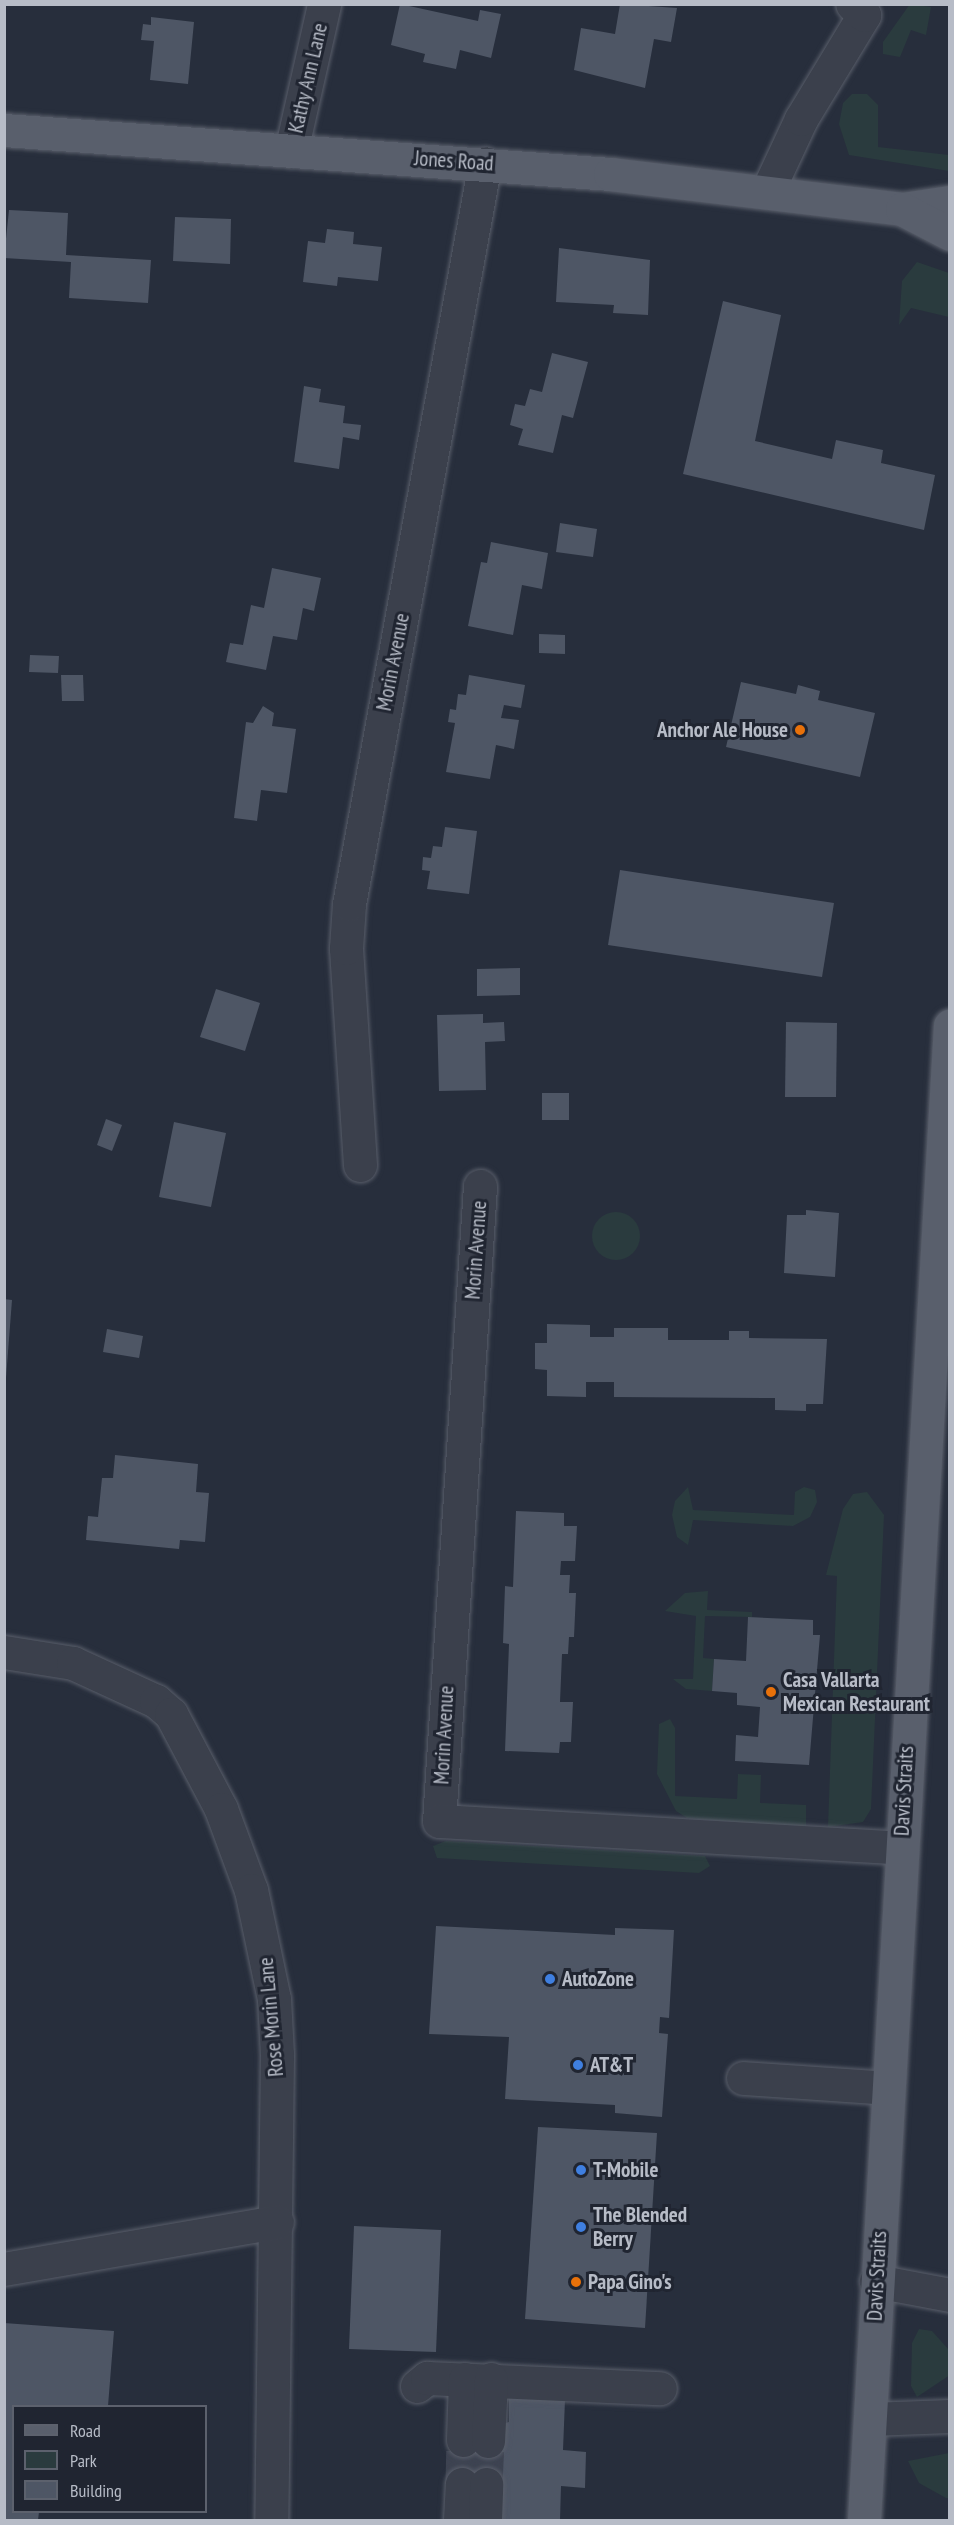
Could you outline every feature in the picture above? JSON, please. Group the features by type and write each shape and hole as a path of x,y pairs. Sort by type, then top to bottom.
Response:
{"main road":[{"name":"Jones Road","path":"4,130 485,163 767,192 902,209 950,202"},
{"name":"Jones Road","path":"902,209 950,234"},
{"name":"Davis Straits","path":"864,2520 950,1025"}],"street":[{"name":"Kathy Ann Lane","path":"291,151 324,4"},
{"path":"767,192 801,119 863,8"},
{"name":"Morin Avenue","path":"360,1165 346,948 349,904 485,163"},
{"name":"Morin Avenue","path":"480,1186 439,1821 901,1848"},
{"name":"Rose Morin Lane","path":"13,1653 73,1663 156,1701 180,1729 221,1809 251,1890 274,1999 277,2222 271,2520"},
{"path":"743,2078 888,2088"},
{"path":"4,2269 277,2222"},
{"path":"876,2281 950,2295"},
{"path":"417,2386 427,2378 660,2388"},
{"path":"475,2441 478,2379"},
{"path":"870,2419 950,2416"},
{"path":"460,2520 474,2484 485,2520"}],"green space":[{"path":"910,4 931,7 926,35 911,30 900,57 883,54 883,42"},
{"path":"852,94 867,94 878,105 878,147 949,155 949,171 849,155 839,124 843,103"},
{"path":"917,262 949,273 949,317 911,308 899,325 902,281"},
{"path":"616,1212 633,1219 640,1236 633,1253 616,1260 599,1253 592,1236 599,1219"},
{"path":"688,1487 693,1510 794,1515 795,1492 804,1487 815,1490 817,1502 810,1517 793,1526 693,1520 688,1545 677,1537 672,1515 675,1501"},
{"path":"867,1492 884,1515 871,1809 863,1822 828,1827 837,1576 826,1575 843,1509 853,1494"},
{"path":"708,1591 707,1610 752,1612 752,1617 705,1616 703,1658 714,1659 712,1691 686,1689 673,1679 693,1679 696,1616 665,1611 685,1593"},
{"path":"670,1719 675,1728 675,1796 737,1799 738,1774 761,1775 760,1803 806,1805 806,1828 687,1818 676,1811 657,1774 659,1724"},
{"path":"446,1841 705,1856 710,1866 699,1873 437,1858 433,1846"},
{"path":"919,2329 932,2331 949,2350 950,2375 917,2397 911,2386 912,2343"},
{"path":"949,2453 949,2498 946,2498 919,2483 908,2461"}],"building":[{"path":"400,4 478,21 480,10 501,14 491,58 460,50 456,69 423,62 425,54 391,45"},
{"path":"620,4 677,8 671,42 654,39 645,88 574,70 581,28 615,34"},
{"path":"151,17 194,22 188,84 150,80 154,41 141,40 143,24 151,25"},
{"path":"9,210 68,213 66,255 151,260 148,303 69,298 71,262 4,258"},
{"path":"175,217 231,219 230,264 173,261"},
{"path":"327,229 354,232 353,244 382,247 378,281 338,277 337,286 303,282 308,241 325,243"},
{"path":"559,248 650,260 648,315 613,313 614,305 556,302"},
{"path":"723,301 781,315 755,441 832,459 836,440 883,450 881,463 935,475 924,530 683,474"},
{"path":"552,353 588,362 573,418 562,415 553,453 518,445 523,429 510,425 515,404 525,406 530,389 542,392"},
{"path":"304,386 321,389 319,402 345,406 343,423 361,425 359,440 343,437 339,469 294,462"},
{"path":"560,523 597,529 593,557 556,552"},
{"path":"491,542 548,553 542,589 522,585 513,635 468,626 481,562 487,563"},
{"path":"272,568 321,578 314,611 303,608 297,640 273,636 266,670 226,662 230,643 243,645 251,605 264,608"},
{"path":"539,634 565,635 565,654 539,653"},
{"path":"30,655 59,656 58,673 29,672"},
{"path":"61,675 83,675 84,701 62,701"},
{"path":"469,675 525,685 521,708 504,705 501,718 519,720 514,749 496,745 490,779 446,772 455,723 448,722 450,709 456,710 458,694 466,695"},
{"name":"Anchor Ale House","path":"741,682 796,694 798,685 820,691 818,700 875,713 860,777 726,747"},
{"path":"263,706 274,713 272,726 296,729 287,793 261,790 257,821 234,818 246,722 253,723"},
{"path":"445,827 477,831 469,894 427,889 430,871 422,870 423,857 431,858 433,846 442,847"},
{"path":"620,870 834,903 822,977 608,945"},
{"path":"520,968 520,995 477,996 477,969"},
{"path":"216,989 260,1003 245,1051 200,1037"},
{"path":"483,1014 483,1023 504,1022 505,1041 485,1042 486,1090 439,1091 437,1015"},
{"path":"786,1022 837,1023 836,1097 785,1097"},
{"path":"542,1093 569,1093 569,1120 542,1120"},
{"path":"106,1119 122,1125 112,1151 97,1145"},
{"path":"174,1122 226,1133 211,1207 159,1197"},
{"path":"806,1210 839,1213 835,1277 784,1273 787,1215 806,1215"},
{"path":"4,1299 12,1300 6,1378 4,1378"},
{"path":"547,1324 590,1325 590,1337 614,1337 614,1328 668,1328 668,1340 729,1340 729,1331 749,1331 749,1338 827,1339 823,1404 806,1404 806,1411 775,1410 775,1398 614,1397 614,1382 586,1382 586,1397 547,1396 547,1370 535,1369 535,1343 547,1343"},
{"path":"107,1329 143,1336 139,1358 103,1352"},
{"path":"115,1455 198,1464 196,1492 209,1493 205,1542 180,1540 179,1549 86,1540 88,1516 98,1517 102,1478 113,1478"},
{"path":"516,1511 564,1513 564,1526 577,1526 575,1561 561,1561 560,1575 570,1575 569,1593 576,1593 574,1637 569,1637 568,1654 562,1654 560,1702 573,1702 571,1742 560,1742 559,1753 505,1751 509,1644 503,1643 505,1586 513,1587"},
{"name":"Casa Vallarta Mexican Restaurant","path":"748,1617 813,1620 813,1635 820,1635 809,1765 735,1761 736,1735 758,1737 760,1707 737,1705 737,1693 712,1691 714,1659 746,1661"},
{"path":"436,1926 615,1935 615,1928 674,1930 669,2018 660,2017 659,2033 668,2034 662,2117 615,2113 615,2105 505,2099 509,2037 429,2034"},
{"path":"538,2127 657,2133 645,2328 525,2319"},
{"path":"354,2226 441,2230 436,2352 349,2349"},
{"path":"4,2323 114,2331 108,2405 12,2405 12,2513 39,2513 38,2520 4,2520"},
{"path":"509,2396 565,2400 563,2450 586,2452 585,2488 561,2486 560,2520 495,2520 450,2483 451,2440 509,2422"}],"tunnel":[{"path":"462,2484 463,2440"},
{"path":"486,2484 488,2441"}],"place":[{"name":"Anchor Ale House","path":"800,730"},
{"name":"Casa Vallarta Mexican Restaurant","path":"771,1692"},
{"name":"AutoZone","path":"550,1979"},
{"name":"AT&T","path":"578,2065"},
{"name":"T-Mobile","path":"581,2170"},
{"name":"The Blended Berry","path":"581,2227"},
{"name":"Papa Gino's","path":"576,2282"}]}
